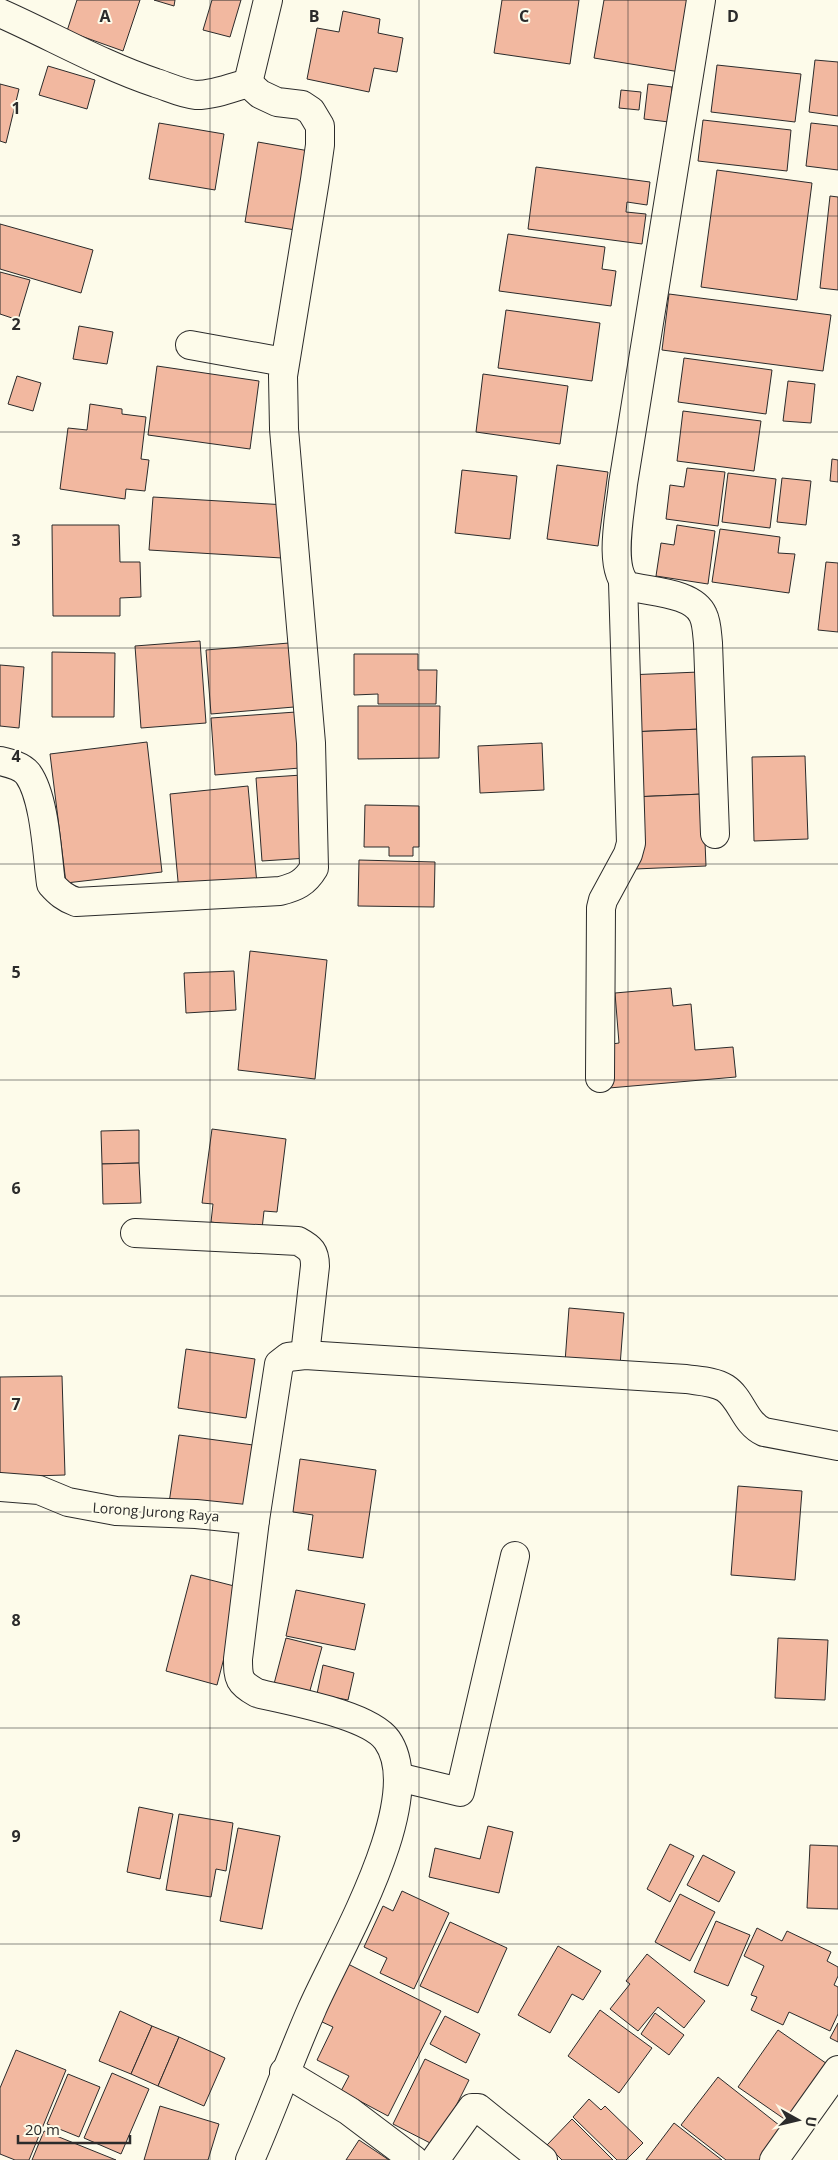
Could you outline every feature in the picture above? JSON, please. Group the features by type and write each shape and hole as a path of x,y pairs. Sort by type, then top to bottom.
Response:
{"street":[{"path":"248,83 268,0"},
{"path":"600,1078 601,908 603,900 628,854 630,843 623,582 619,575 616,557 623,484 701,0"},
{"path":"3,9 102,61 183,92 196,95 212,94 248,83"},
{"path":"0,761 19,767 27,772 38,793 51,884 58,893 67,899 76,902 280,892 298,886 308,878 314,868 311,742 284,428 284,362 315,180 320,145 320,126 311,111 302,105 277,102 260,94 248,83"},
{"path":"190,345 284,362"},
{"path":"623,582 637,589 682,597 696,605 703,615 708,643 715,834"},
{"path":"135,1234 298,1241 307,1246 315,1256 315,1266 305,1355"},
{"path":"256,2157 284,2072 316,2000 356,1920 382,1851 396,1806 398,1777 395,1756 386,1739 371,1728 347,1716 257,1693 244,1686 240,1680 238,1659 255,1520 279,1364 288,1357 305,1355 686,1379 719,1385 726,1389 758,1430 838,1446"},
{"name":"Lorong Jurong Raya","path":"0,1487 39,1490 68,1502 116,1511 196,1514 255,1520"},
{"path":"398,1777 460,1792 515,1556"},
{"path":"774,2160 838,2070"},
{"path":"284,2072 349,2111 414,2160"},
{"path":"435,2160 472,2108 478,2108 543,2160"}],"building":[{"path":"77,0 140,0 123,51 67,31"},
{"path":"154,0 175,0 174,6"},
{"path":"212,0 241,0 230,37 203,30"},
{"path":"502,0 579,0 570,64 494,53"},
{"path":"604,0 692,0 680,72 594,58"},
{"path":"343,11 380,19 378,33 403,38 397,72 374,68 369,92 307,79 317,28 339,32"},
{"path":"815,60 838,62 838,116 809,112"},
{"path":"717,65 801,74 795,122 711,112"},
{"path":"48,66 95,80 87,109 39,95"},
{"path":"0,84 19,89 6,143 0,141"},
{"path":"648,84 672,87 669,122 644,119"},
{"path":"621,90 641,92 639,110 619,108"},
{"path":"703,120 791,130 787,171 698,161"},
{"path":"159,123 224,134 215,190 149,179"},
{"path":"811,123 838,126 838,170 806,166"},
{"path":"258,142 315,152 302,231 245,222"},
{"path":"536,167 650,182 647,205 627,202 626,212 646,214 642,244 528,229"},
{"path":"717,170 812,183 797,300 701,287"},
{"path":"830,196 838,197 838,290 820,288"},
{"path":"0,224 93,250 81,293 0,269"},
{"path":"508,234 605,247 602,269 616,271 611,306 499,291"},
{"path":"0,272 30,280 18,320 0,314"},
{"path":"669,294 831,315 823,371 662,350"},
{"path":"506,310 600,323 592,381 498,368"},
{"path":"79,326 113,332 107,364 73,359"},
{"path":"684,358 772,370 766,414 678,402"},
{"path":"157,366 259,381 250,449 148,435"},
{"path":"483,374 568,386 560,444 476,432"},
{"path":"17,376 41,383 33,411 8,404"},
{"path":"788,381 815,384 811,423 783,421"},
{"path":"90,404 122,409 122,414 146,417 141,459 149,460 145,491 126,489 125,499 60,489 68,428 87,430"},
{"path":"683,411 761,421 754,471 677,461"},
{"path":"832,459 838,460 838,482 830,481"},
{"path":"557,465 608,472 598,546 547,539"},
{"path":"687,468 725,472 718,526 666,519 670,485 684,487"},
{"path":"462,470 517,476 510,539 455,533"},
{"path":"728,473 776,479 770,528 722,522"},
{"path":"782,478 811,481 806,525 777,522"},
{"path":"153,497 286,505 282,558 149,550"},
{"path":"52,525 119,525 120,562 140,562 141,597 120,598 120,616 53,616"},
{"path":"677,525 715,531 708,584 656,576 661,543 674,545"},
{"path":"720,529 780,537 778,553 795,554 789,593 712,582"},
{"path":"826,562 838,563 838,632 818,630"},
{"path":"200,641 206,723 141,728 135,646"},
{"path":"289,643 294,707 211,714 206,650"},
{"path":"52,652 115,653 114,717 52,717"},
{"path":"354,654 418,654 418,670 437,670 436,704 378,704 378,694 354,695"},
{"path":"0,665 24,667 19,728 0,726"},
{"path":"699,672 701,729 629,732 627,675"},
{"path":"358,706 440,706 439,758 358,759"},
{"path":"296,712 300,768 215,775 211,718"},
{"path":"701,729 703,794 632,797 629,732"},
{"path":"147,742 162,872 66,883 50,754"},
{"path":"542,743 544,790 480,793 478,746"},
{"path":"805,756 808,839 754,841 752,757"},
{"path":"302,775 308,858 262,861 256,778"},
{"path":"248,786 257,884 179,892 170,794"},
{"path":"703,794 706,866 635,869 632,797"},
{"path":"365,805 419,806 419,847 413,847 413,856 389,856 389,847 364,847"},
{"path":"359,860 435,862 434,907 358,906"},
{"path":"250,951 327,960 315,1079 238,1070"},
{"path":"234,971 236,1010 186,1013 184,973"},
{"path":"671,988 673,1006 691,1004 695,1050 733,1047 736,1077 609,1088 605,1045 619,1043 615,993"},
{"path":"212,1129 286,1139 277,1212 264,1211 262,1229 211,1222 213,1204 202,1203"},
{"path":"139,1130 139,1163 102,1164 101,1131"},
{"path":"139,1163 141,1203 103,1204 102,1164"},
{"path":"569,1308 624,1313 620,1366 565,1362"},
{"path":"186,1349 255,1359 246,1418 178,1408"},
{"path":"62,1376 65,1475 0,1477 0,1377"},
{"path":"179,1435 253,1445 244,1513 169,1503"},
{"path":"300,1459 376,1470 363,1558 308,1550 313,1515 293,1512"},
{"path":"738,1486 802,1491 795,1580 731,1575"},
{"path":"191,1575 242,1588 217,1685 166,1671"},
{"path":"296,1590 365,1604 355,1650 286,1636"},
{"path":"286,1638 322,1647 309,1694 274,1684"},
{"path":"778,1638 828,1640 825,1700 775,1698"},
{"path":"323,1665 354,1673 348,1700 317,1694"},
{"path":"139,1807 173,1814 160,1879 127,1872"},
{"path":"179,1814 233,1823 226,1871 216,1869 211,1897 166,1890"},
{"path":"488,1826 513,1832 499,1893 429,1877 435,1848 480,1859"},
{"path":"238,1828 280,1836 262,1929 220,1921"},
{"path":"670,1844 694,1856 670,1902 647,1889"},
{"path":"810,1845 838,1846 838,1909 807,1908"},
{"path":"703,1855 735,1872 719,1902 687,1885"},
{"path":"402,1891 449,1913 414,1989 380,1973 387,1958 364,1947 383,1906 393,1911"},
{"path":"680,1894 715,1912 690,1961 655,1942"},
{"path":"716,1921 750,1935 728,1986 694,1972"},
{"path":"450,1922 507,1948 478,2013 420,1986"},
{"path":"757,1928 782,1941 787,1931 831,1952 827,1961 838,1967 838,1976 834,1985 838,1987 838,2014 830,2031 789,2012 783,2025 751,2010 757,1997 751,1995 764,1966 744,1956"},
{"path":"558,1946 601,1971 583,2000 572,1994 550,2033 518,2015"},
{"path":"647,1954 705,2001 684,2028 658,2007 638,2031 610,2009 630,1984 626,1981"},
{"path":"348,1964 441,2011 388,2116 341,2091 349,2076 317,2060 333,2027 320,2021"},
{"path":"600,2010 652,2048 619,2093 568,2056"},
{"path":"120,2011 152,2026 131,2074 99,2061"},
{"path":"655,2013 684,2035 669,2055 641,2034"},
{"path":"445,2016 480,2034 466,2063 430,2044"},
{"path":"838,2023 838,2042 830,2038"},
{"path":"152,2026 179,2037 158,2086 131,2074"},
{"path":"778,2030 833,2068 793,2125 738,2087"},
{"path":"179,2037 225,2058 204,2106 158,2086"},
{"path":"16,2050 66,2070 29,2160 15,2160 0,2154 0,2088"},
{"path":"425,2059 469,2080 436,2146 393,2124"},
{"path":"112,2073 149,2089 121,2154 84,2138"},
{"path":"68,2074 100,2087 79,2137 47,2124"},
{"path":"718,2077 784,2129 759,2160 726,2160 681,2125"},
{"path":"589,2099 601,2110 605,2106 643,2143 626,2160 617,2160 573,2117"},
{"path":"160,2106 219,2124 208,2160 144,2160"},
{"path":"572,2119 613,2160 562,2160 547,2145"},
{"path":"674,2123 722,2160 646,2160"},
{"path":"44,2131 116,2160 32,2160"},
{"path":"359,2140 389,2160 346,2160"}]}
